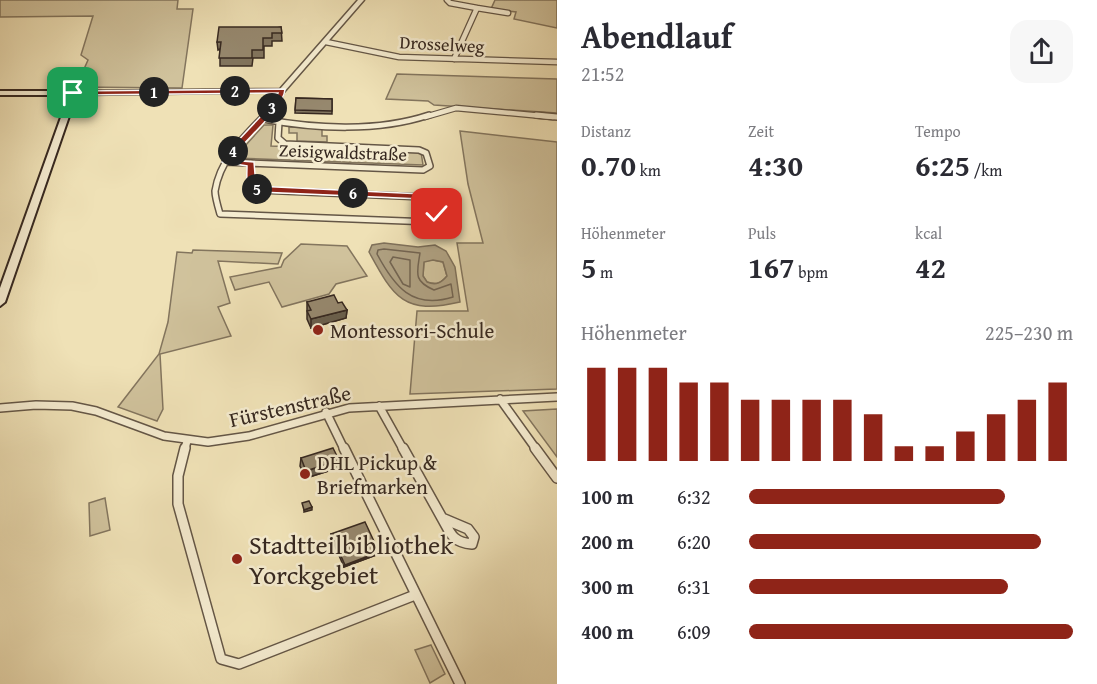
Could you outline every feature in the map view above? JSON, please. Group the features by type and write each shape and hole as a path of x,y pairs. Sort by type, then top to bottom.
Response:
{"main road":[{"path":"0,93 73,93 0,302"}],"street":[{"name":"Zeisigwaldstraße","path":"251,164 250,184 259,190 423,197 435,203 437,214 431,222 246,217 220,214 216,206 215,192 225,162 235,147 281,98 282,91 361,0"},
{"path":"447,0 450,3 508,13"},
{"path":"454,59 477,8"},
{"name":"Drosselweg","path":"326,42 399,57 557,62"},
{"path":"73,93 282,91"},
{"path":"263,119 279,122 386,125 408,122 440,110 456,108 557,117"},
{"name":"Zeisigwaldstraße","path":"225,162 423,170 430,166 426,153 418,150 285,144 278,138 279,122"},
{"name":"Fürstenstraße","path":"0,408 72,405 96,411 157,434 187,441 214,442 247,437 326,412 379,406 557,397"},
{"path":"500,399 557,478"},
{"name":"Fürstenstraße","path":"379,406 442,518"},
{"path":"326,412 460,684"},
{"path":"187,441 178,476 178,504 220,659 239,664 415,595"}],"shaded area":[{"path":"0,0 178,0 177,9 193,9 182,88 76,87 88,60 81,55 93,16 0,17"},
{"path":"495,0 557,0 557,28 514,19 516,12 491,9"},
{"path":"397,74 557,79 557,113 434,105 428,101 386,99"},
{"path":"264,125 273,125 271,146 421,152 423,165 234,158"},
{"path":"289,127 322,127 322,136 327,136 327,142 297,141 297,133 289,133"},
{"path":"460,131 557,142 557,389 410,394 417,311 468,311 457,243 483,243 468,184"},
{"path":"301,244 347,246 367,276 336,284 329,294 282,307 269,282 235,290 230,277 281,267 284,260"},
{"path":"193,250 282,253 278,264 218,261 230,303 218,307 231,336 160,354 163,409 157,421 118,407 159,354 168,322 177,252 192,253"},
{"path":"424,261 443,262 447,276 441,282 427,282 423,276"},
{"path":"557,409 557,457 523,411"},
{"path":"105,498 110,530 90,536 89,503"},
{"path":"431,645 445,674 430,683 415,650"}],"water":[{"path":"384,243 418,247 435,245 446,251 455,267 460,302 426,306 413,304 403,299 394,291 378,268 369,252 372,245","holes":["433,260 443,262 447,276 438,283 427,282 423,276 424,262"]}],"building":[{"path":"219,27 281,27 282,33 272,33 272,38 263,38 263,50 252,50 252,58 219,58 221,42 217,42"},
{"path":"296,98 332,99 332,111 295,110"},
{"path":"334,295 338,303 342,302 347,310 311,319 307,311 311,310 307,302"},
{"path":"333,448 339,460 306,471 301,458"},
{"path":"309,501 312,507 304,510 302,503"},
{"path":"365,522 379,552 345,565 331,534"}],"place":[{"name":"Montessori-Schule","path":"318,330"},
{"name":"DHL Pickup & Briefmarken","path":"305,474"},
{"name":"Stadtteilbibliothek Yorckgebiet","path":"237,559"}],"route":[{"path":"73,93 282,91 281,98 235,147 225,162 251,164 250,184 253,188 423,197 435,203 437,214"}]}
